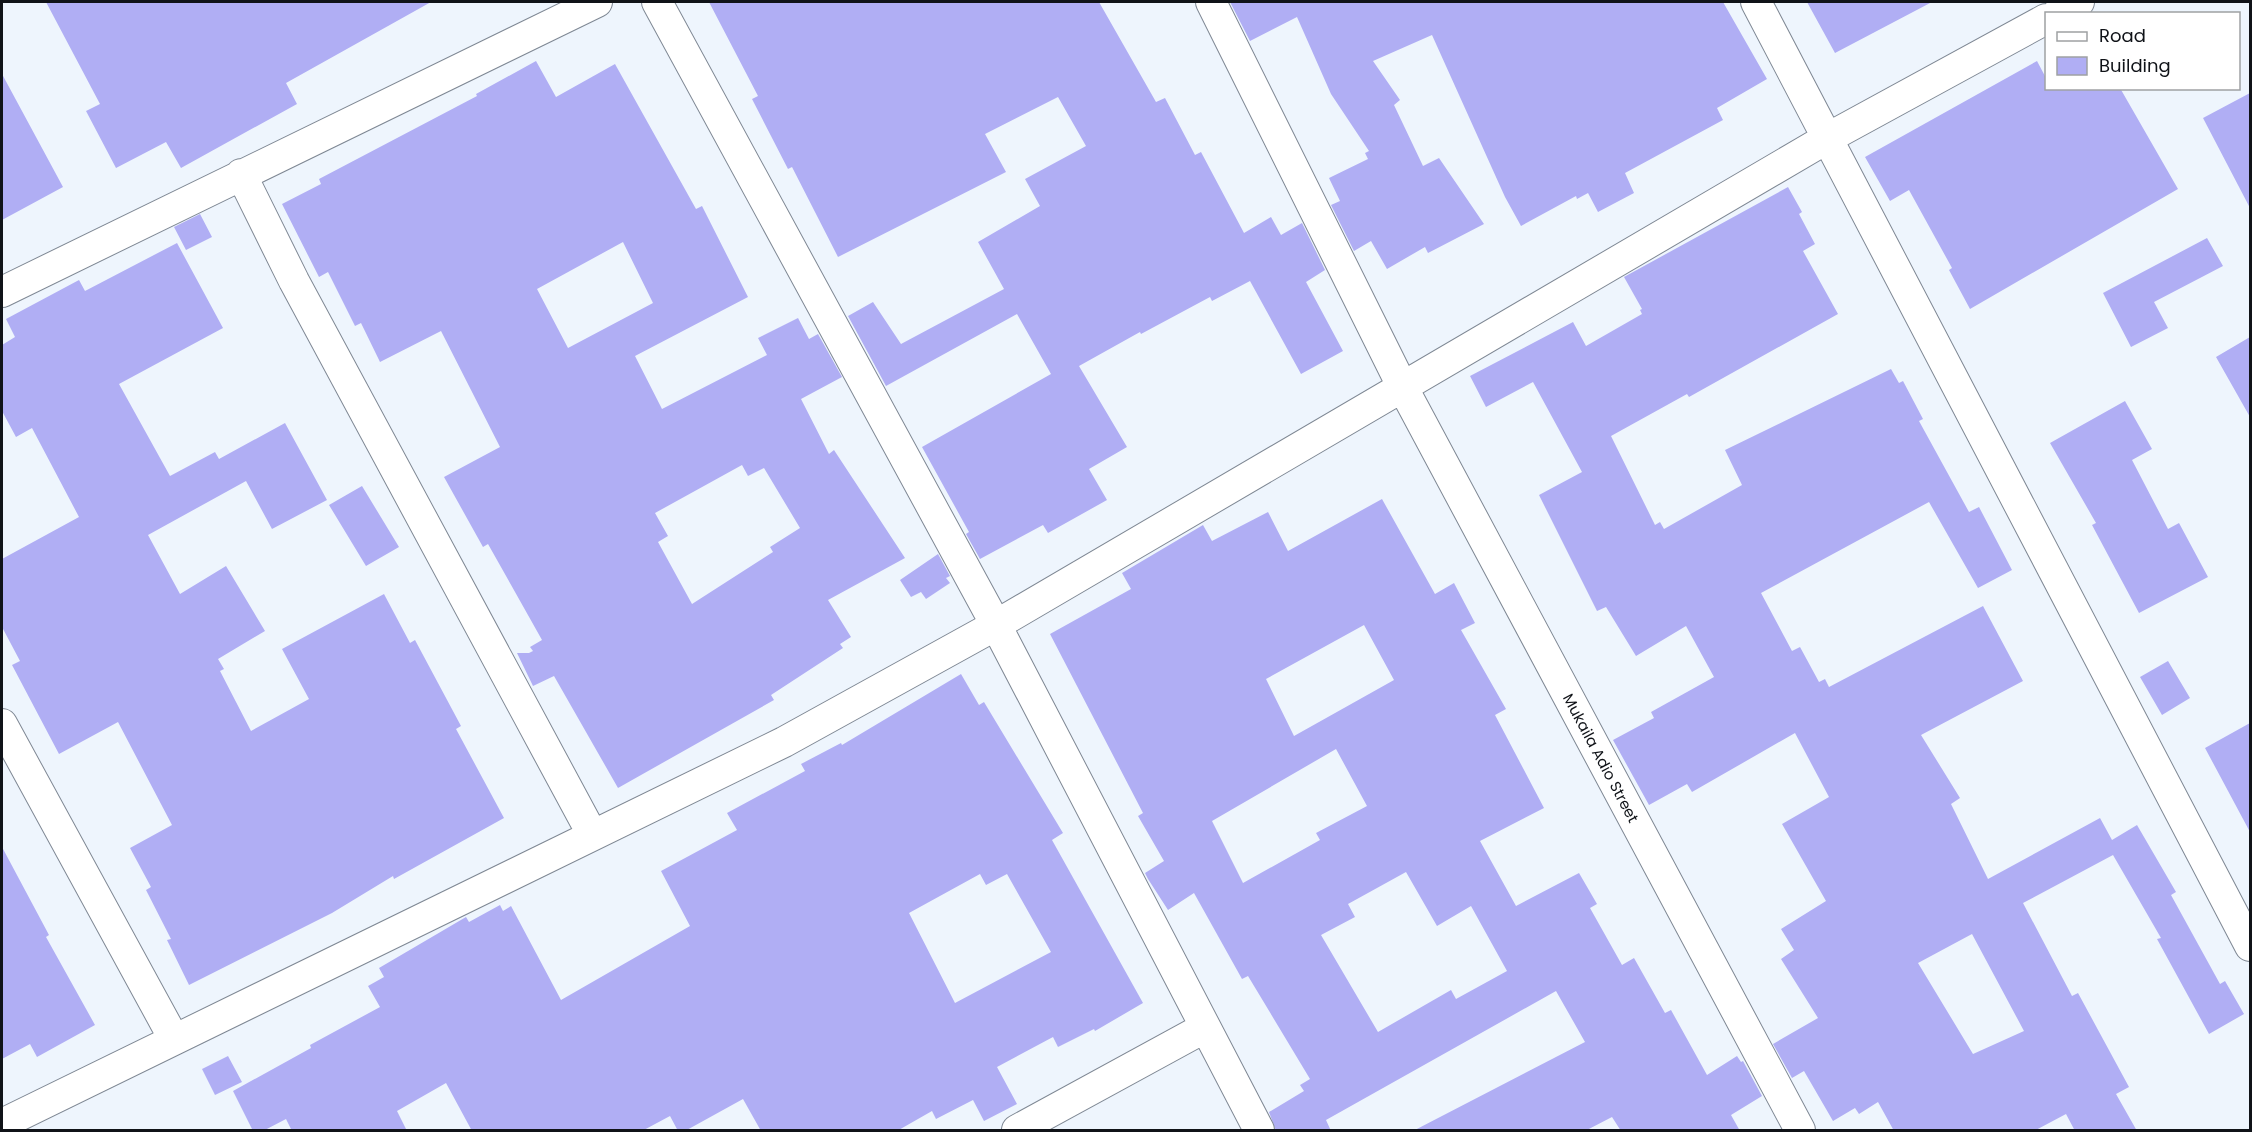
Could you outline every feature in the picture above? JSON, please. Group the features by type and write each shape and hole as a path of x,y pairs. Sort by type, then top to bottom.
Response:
{"street":[{"path":"2,292 597,2"},
{"path":"657,2 996,625 1259,1131"},
{"name":"Mukaila Adio Street","path":"1211,2 1402,386 1800,1131"},
{"path":"1756,2 2250,946"},
{"path":"2061,12 2079,2"},
{"path":"15,1123 174,1039 784,742 996,625 1826,139 2045,20"},
{"path":"241,174 299,291 592,834"},
{"path":"2,724 174,1039"},
{"path":"1017,1131 1204,1028"}],"building":[{"path":"46,2 431,2 286,83 297,104 181,168 166,142 116,168 86,111 100,104"},
{"path":"709,2 1099,2 1156,102 1165,98 1195,155 1201,152 1244,233 1271,217 1281,235 1302,223 1325,270 1306,282 1343,351 1301,374 1250,281 1212,301 1210,297 1079,366 1127,447 1089,469 1107,500 1048,533 1043,525 980,559 966,534 969,532 922,447 1051,374 1017,314 886,386 848,316 873,302 901,344 1004,289 978,242 1040,206 1025,179 1086,146 1058,97 985,134 1006,172 838,257 792,167 788,169 752,99 758,96"},
{"path":"1230,2 1723,2 1767,79 1717,108 1723,120 1625,173 1634,193 1598,212 1588,193 1577,199 1576,196 1521,226 1505,197 1432,35 1373,61 1400,100 1394,105 1423,166 1439,158 1484,224 1428,253 1425,247 1387,269 1371,241 1354,251 1331,205 1340,201 1329,178 1368,159 1365,153 1369,151 1331,94 1297,17 1250,41"},
{"path":"1807,2 1932,2 1835,53"},
{"path":"536,61 556,97 615,64 696,209 702,206 748,297 635,356 662,409 767,355 758,338 798,318 809,339 818,334 842,377 801,399 829,454 834,450 905,558 828,600 851,637 840,644 843,648 771,695 774,700 618,788 554,676 533,686 517,653 533,651 530,647 542,640 488,544 483,547 444,477 500,447 441,331 380,362 361,323 355,326 328,272 319,277 282,204 321,184 319,179 477,96 476,94","holes":["623,242 653,303 568,348 537,289","742,465 748,476 764,468 800,528 770,547 773,552 692,604 658,542 668,536 655,513"]},
{"path":"2037,61 2045,76 2045,90 2121,90 2178,189 1970,309 1949,270 1952,268 1909,190 1890,201 1865,157"},
{"path":"2,74 63,187 2,220"},
{"path":"2250,93 2250,208 2203,118"},
{"path":"1788,187 1802,212 1799,214 1815,244 1803,251 1838,314 1689,397 1687,394 1611,436 1655,525 1660,522 1664,529 1742,485 1725,450 1891,369 1899,383 1903,381 1923,419 1919,421 1969,512 1979,507 2012,570 1978,588 1929,502 1761,593 1792,651 1800,647 1819,682 1825,679 1829,687 1983,606 2023,681 1921,735 1960,798 1951,804 1988,879 2100,818 2112,840 2137,825 2176,892 2171,895 2220,984 2225,981 2244,1014 2209,1034 2157,939 2161,938 2113,855 2023,903 2072,996 2078,993 2129,1087 2116,1094 2137,1131 2075,1131 2066,1114 2034,1131 1894,1131 1878,1102 1859,1114 1855,1108 1833,1121 1804,1071 1792,1078 1773,1044 1818,1018 1781,959 1794,950 1781,929 1826,901 1782,824 1829,797 1795,733 1692,792 1687,784 1649,805 1613,740 1654,718 1651,712 1714,677 1686,626 1636,656 1606,607 1597,611 1539,495 1582,472 1533,382 1486,407 1470,376 1573,322 1586,346 1642,314 1640,310 1642,309 1624,277","holes":["1972,934 2024,1031 1973,1054 1918,963"]},
{"path":"200,214 212,237 186,250 174,227"},
{"path":"2207,238 2223,266 2154,302 2168,328 2131,347 2103,293"},
{"path":"177,243 223,328 119,384 170,476 215,452 219,459 285,423 327,500 272,529 246,481 148,535 180,594 226,566 265,631 218,659 224,669 220,671 251,731 309,699 282,649 384,594 410,643 415,640 461,726 456,729 504,818 394,879 393,876 332,913 189,985 167,940 171,939 146,890 151,887 130,848 172,825 118,722 59,754 12,665 20,661 2,627 2,559 79,517 32,428 16,437 2,411 2,345 15,337 6,319 79,280 85,291"},
{"path":"2250,337 2250,417 2216,357"},
{"path":"2125,401 2152,449 2132,460 2168,529 2179,523 2208,577 2139,613 2092,525 2096,523 2050,443"},
{"path":"362,486 399,547 366,566 329,505"},
{"path":"1382,499 1435,594 1454,583 1475,623 1461,630 1506,709 1495,715 1544,808 1480,841 1516,906 1579,873 1597,904 1590,908 1622,965 1634,958 1665,1013 1671,1010 1707,1075 1737,1056 1741,1062 1743,1061 1762,1096 1731,1115 1740,1131 1621,1131 1612,1117 1585,1131 1413,1131 1585,1042 1556,991 1326,1120 1331,1131 1276,1131 1269,1112 1304,1091 1300,1085 1310,1079 1248,976 1242,979 1194,893 1168,910 1148,879 1145,873 1164,861 1138,816 1143,813 1050,634 1131,589 1122,573 1203,525 1212,541 1268,512 1288,551","holes":["1364,625 1394,680 1294,736 1266,679","1336,749 1367,806 1316,833 1320,840 1243,883 1212,821","1406,872 1437,926 1471,906 1507,971 1456,999 1451,990 1378,1032 1321,935 1355,917 1348,904"]},
{"path":"938,554 950,576 946,578 950,583 926,599 921,592 911,597 900,580"},
{"path":"2168,661 2190,698 2162,715 2140,677"},
{"path":"961,674 979,705 984,702 1063,833 1052,840 1143,1003 1095,1031 1094,1029 1058,1047 1053,1037 997,1067 1017,1104 984,1121 973,1100 936,1119 932,1111 897,1131 761,1131 743,1099 685,1131 678,1131 670,1116 642,1131 472,1131 446,1083 397,1111 407,1131 292,1131 286,1119 263,1131 253,1131 233,1091 380,1007 368,986 384,977 379,968 466,917 469,922 500,905 503,911 511,906 561,1000 690,926 661,871 737,830 727,813 805,771 801,764 841,743 842,745","holes":["980,874 986,885 1007,874 1051,952 955,1003 909,913"]},
{"path":"2250,723 2250,832 2205,748"},
{"path":"2,847 49,935 46,937 95,1025 37,1057 30,1044 2,1059"},
{"path":"228,1056 242,1082 215,1095 202,1069"}]}
